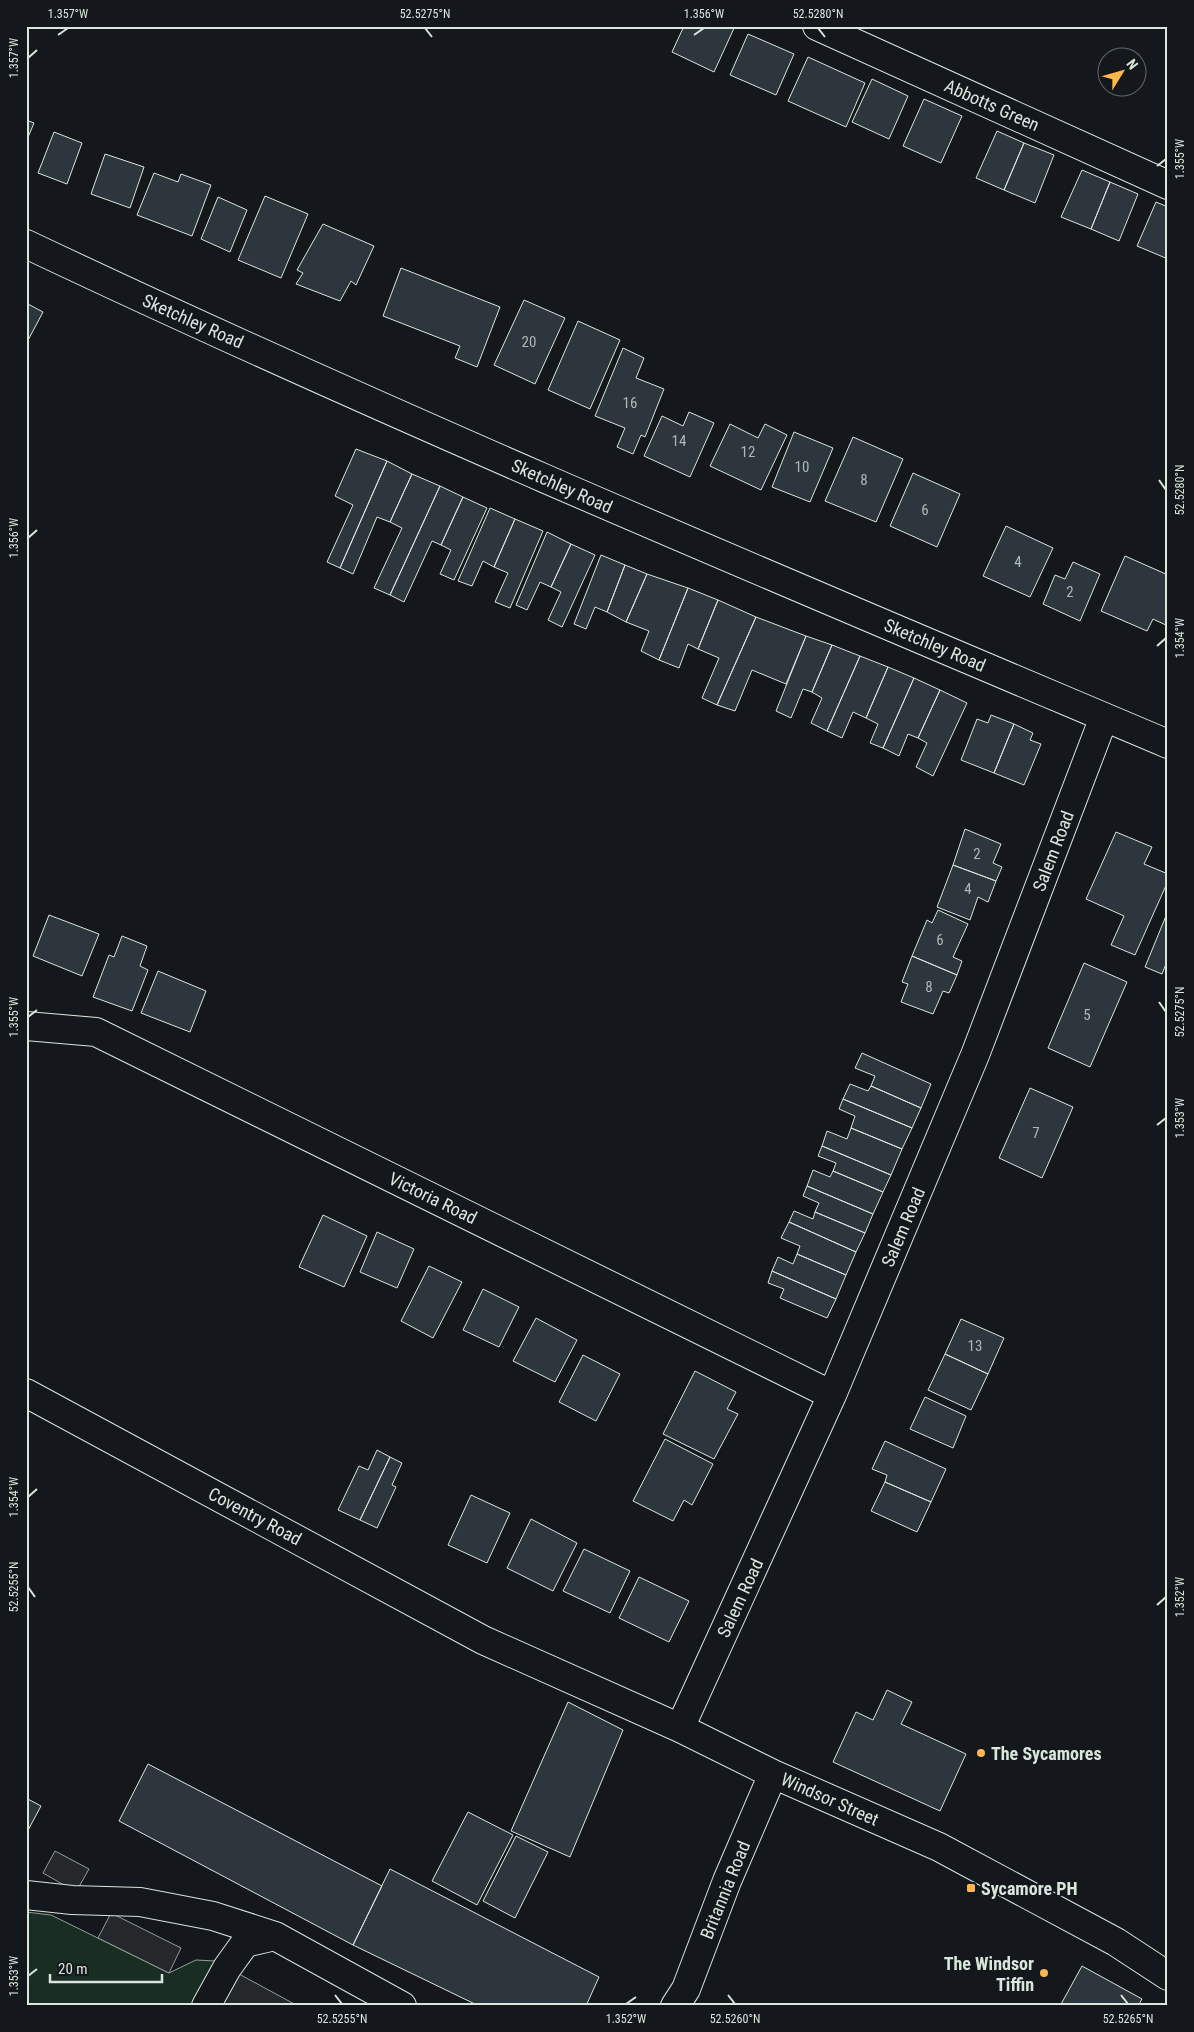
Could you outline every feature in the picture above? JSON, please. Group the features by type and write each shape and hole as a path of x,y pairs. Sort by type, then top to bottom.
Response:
{"street":[{"name":"Abbotts Green","path":"817,26 1168,185"},
{"name":"Sketchley Road","path":"26,244 124,290 631,517 1168,744"},
{"name":"Salem Road","path":"680,1728 832,1395 975,1055 1104,717"},
{"name":"Victoria Road","path":"26,1026 96,1032 832,1395"},
{"name":"Coventry Road","path":"26,1393 483,1640"},
{"name":"Windsor Street","path":"483,1640 680,1728 773,1774 939,1847 1116,1942 1168,1976"},
{"name":"Britannia Road","path":"675,2006 686,1989 727,1881 773,1774"},
{"path":"26,1895 72,1900 140,1902 213,1916 275,1936 402,2006"},
{"path":"206,2006 227,1968 245,1943 275,1936"}],"green space":[{"path":"26,1912 51,1915 169,1973 196,1960 215,1961 192,2006 26,2006"}],"shaded area":[{"path":"55,1851 89,1869 76,1892 43,1873"},
{"path":"111,1913 181,1948 169,1973 98,1938"},
{"path":"215,1961 298,2006 192,2006"}],"building":[{"path":"684,26 735,26 714,72 672,52"},
{"path":"748,34 794,54 776,95 730,75"},
{"path":"808,57 865,83 846,127 788,101"},
{"path":"872,79 908,96 889,139 852,122"},
{"path":"924,99 962,116 941,163 903,146"},
{"path":"26,120 34,123 26,142"},
{"path":"997,131 1024,143 1004,190 976,178"},
{"path":"54,132 82,143 67,184 38,173"},
{"path":"1024,143 1054,155 1035,203 1004,190"},
{"path":"105,154 144,167 130,208 91,194"},
{"path":"1082,170 1110,182 1091,229 1061,217"},
{"path":"154,173 178,182 181,174 211,185 192,236 137,215"},
{"path":"1110,182 1138,194 1119,241 1091,229"},
{"path":"265,196 308,214 281,278 238,260"},
{"path":"218,197 247,210 230,252 201,239"},
{"path":"1156,202 1168,207 1168,259 1137,246"},
{"path":"323,224 374,246 356,285 351,281 340,301 296,284 303,273 297,270"},
{"path":"401,268 500,307 477,367 455,358 460,346 383,316"},
{"path":"524,300 565,318 535,384 494,365"},
{"path":"26,303 43,312 26,344"},
{"path":"578,321 620,340 590,409 548,390"},
{"path":"623,348 644,358 636,378 664,389 645,437 641,435 633,454 617,447 625,428 595,416"},
{"path":"689,412 714,423 690,477 644,456 662,416 683,426"},
{"path":"730,424 758,438 765,424 787,435 761,490 710,466"},
{"path":"794,432 833,448 810,502 772,487"},
{"path":"853,437 903,459 876,522 825,501"},
{"path":"356,449 387,461 340,568 327,562 353,505 335,496"},
{"path":"387,461 412,474 390,522 377,517 353,574 340,568"},
{"path":"913,473 960,494 937,547 890,526"},
{"path":"412,474 440,486 390,595 374,588 402,528 390,522"},
{"path":"440,486 463,497 441,545 432,541 404,602 390,595"},
{"path":"463,497 487,508 454,580 440,574 451,550 441,545"},
{"path":"490,508 515,519 494,567 483,561 472,586 458,581"},
{"path":"515,519 543,531 510,608 495,602 508,573 494,567"},
{"path":"1006,526 1053,548 1030,597 983,576"},
{"path":"547,532 571,544 551,587 540,582 527,610 516,605"},
{"path":"571,544 595,555 562,627 548,620 561,592 551,587"},
{"path":"601,555 625,565 607,612 595,607 586,629 574,624"},
{"path":"1125,556 1168,575 1168,626 1153,619 1147,631 1101,611"},
{"path":"1073,562 1100,574 1080,621 1043,604 1055,575 1065,579"},
{"path":"625,565 647,574 626,622 607,612"},
{"path":"647,574 688,588 659,660 641,651 649,631 626,622"},
{"path":"688,588 718,600 698,649 688,644 679,668 659,660"},
{"path":"718,600 756,617 717,705 702,698 719,658 698,649"},
{"path":"756,617 806,636 786,684 752,670 735,711 717,705"},
{"path":"806,636 832,645 812,692 803,689 791,718 776,711"},
{"path":"832,645 860,656 827,731 811,723 822,698 812,692"},
{"path":"860,656 888,667 866,718 853,712 842,738 827,731"},
{"path":"888,667 914,678 883,748 870,743 878,724 866,718"},
{"path":"914,678 940,690 918,738 908,734 899,756 883,748"},
{"path":"940,690 967,703 933,776 916,767 927,743 918,738"},
{"path":"991,715 1014,724 994,773 961,760 977,719 988,723"},
{"path":"1014,724 1033,733 1030,740 1041,744 1024,785 994,773"},
{"path":"965,829 1001,844 993,863 1002,867 996,881 953,865"},
{"path":"1116,832 1152,847 1144,864 1168,874 1168,881 1135,955 1111,945 1124,916 1086,899"},
{"path":"953,865 996,881 988,902 978,897 970,920 937,907"},
{"path":"938,910 968,924 953,957 962,961 957,975 912,956 927,920 932,923"},
{"path":"1168,911 1168,959 1162,974 1145,967"},
{"path":"49,915 99,934 82,976 33,956"},
{"path":"122,936 147,946 140,966 148,970 132,1011 93,997 109,955 114,957"},
{"path":"912,956 957,975 949,993 943,991 933,1014 901,1002 908,984 902,982"},
{"path":"1084,963 1127,982 1090,1067 1048,1048"},
{"path":"158,971 206,991 190,1032 141,1013"},
{"path":"862,1053 931,1084 921,1108 871,1086 875,1076 855,1068"},
{"path":"850,1084 868,1091 871,1086 921,1108 912,1128 843,1099"},
{"path":"1030,1088 1073,1107 1042,1178 999,1158"},
{"path":"843,1099 912,1128 902,1149 851,1128 855,1116 839,1109"},
{"path":"851,1128 902,1149 891,1175 822,1146 827,1131 847,1139"},
{"path":"822,1146 891,1175 883,1192 833,1171 836,1163 818,1156"},
{"path":"813,1170 830,1177 833,1171 883,1192 873,1214 807,1186"},
{"path":"807,1186 873,1214 865,1233 815,1212 819,1203 803,1196"},
{"path":"794,1211 813,1219 815,1212 865,1233 856,1252 789,1222"},
{"path":"323,1215 367,1236 344,1287 299,1267"},
{"path":"789,1222 856,1252 846,1275 797,1254 800,1246 781,1238"},
{"path":"377,1232 414,1249 397,1288 360,1272"},
{"path":"797,1254 846,1275 836,1299 772,1271 778,1257 793,1264"},
{"path":"429,1266 462,1282 433,1338 401,1321"},
{"path":"772,1271 836,1299 827,1318 780,1298 784,1289 768,1283"},
{"path":"483,1289 519,1307 499,1347 463,1330"},
{"path":"536,1318 577,1340 555,1382 513,1361"},
{"path":"961,1319 1004,1338 988,1374 945,1354"},
{"path":"945,1354 988,1374 971,1410 928,1390"},
{"path":"583,1355 620,1374 596,1421 559,1402"},
{"path":"695,1371 736,1392 727,1409 738,1414 714,1459 663,1434"},
{"path":"925,1397 966,1416 953,1448 910,1429"},
{"path":"665,1439 713,1464 692,1505 684,1500 673,1521 633,1501"},
{"path":"885,1441 946,1469 931,1502 885,1482 887,1475 872,1469"},
{"path":"377,1450 390,1457 360,1520 338,1510 359,1466 368,1470"},
{"path":"390,1457 402,1463 392,1485 396,1487 377,1528 360,1520"},
{"path":"885,1482 931,1502 917,1532 871,1511"},
{"path":"471,1495 510,1513 487,1563 448,1545"},
{"path":"531,1519 577,1543 553,1591 507,1568"},
{"path":"584,1549 630,1571 610,1613 563,1591"},
{"path":"639,1577 689,1601 669,1642 619,1618"},
{"path":"887,1690 912,1702 901,1724 966,1754 940,1811 833,1762 856,1712 873,1720"},
{"path":"568,1702 623,1730 570,1857 511,1831"},
{"path":"148,1764 382,1886 353,1945 119,1821"},
{"path":"26,1798 41,1806 26,1834"},
{"path":"468,1812 513,1835 477,1905 432,1881"},
{"path":"516,1836 548,1852 515,1918 483,1901"},
{"path":"390,1869 599,1977 586,2006 479,2006 353,1945"},
{"path":"1082,1966 1142,1999 1138,2006 1060,2006"}],"place":[{"name":"The Sycamores","path":"981,1753"},
{"name":"Sycamore PH","path":"971,1888"},
{"name":"The Windsor Tiffin","path":"1044,1973"}]}
